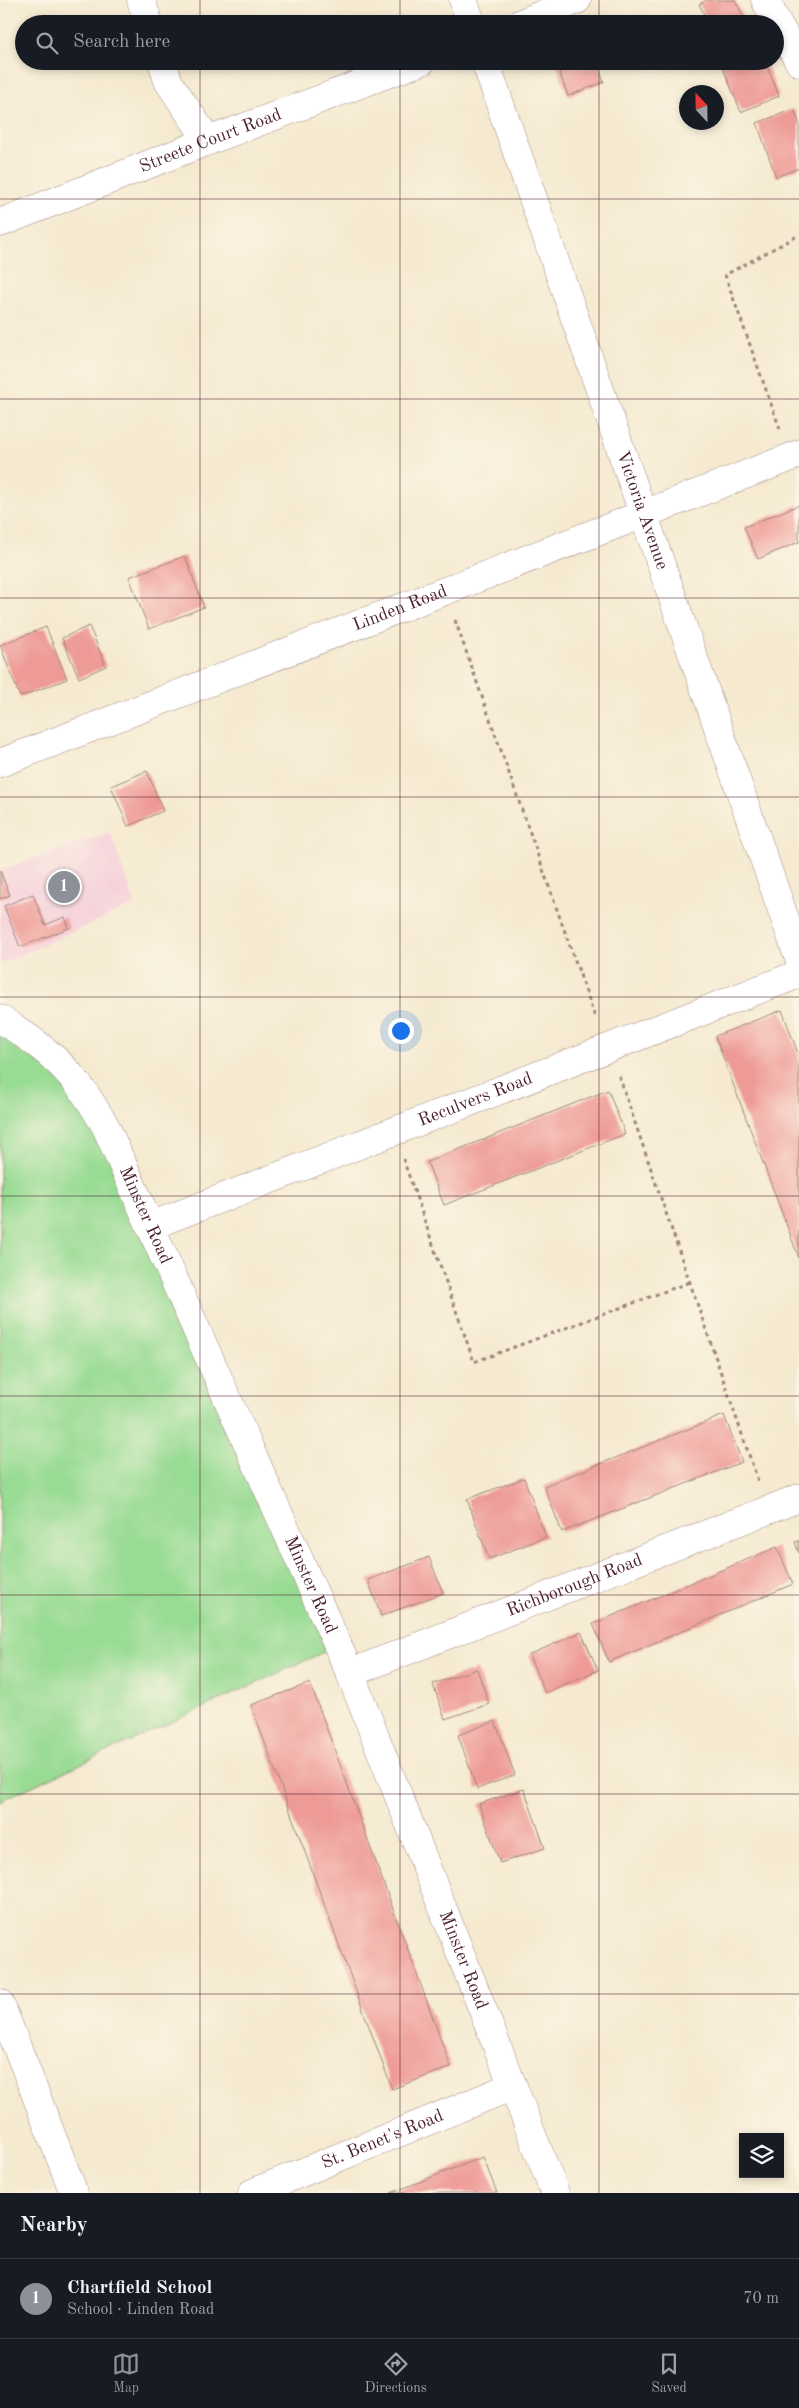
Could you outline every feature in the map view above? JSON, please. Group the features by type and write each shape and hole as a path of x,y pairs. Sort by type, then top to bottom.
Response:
{"street":[{"path":"140,0 146,15"},
{"path":"463,0 469,15"},
{"path":"540,15 577,0"},
{"path":"765,0 773,15"},
{"path":"784,35 799,62"},
{"path":"165,70 168,81 208,141"},
{"name":"Streete Court Road","path":"0,223 208,141 398,70"},
{"name":"Victoria Avenue","path":"488,70 799,959"},
{"name":"Linden Road","path":"0,763 795,456"},
{"name":"Reculvers Road","path":"150,1226 393,1130 799,974"},
{"name":"Minster Road","path":"0,1019 32,1040 78,1083 105,1125 350,1672 555,2193"},
{"name":"Richborough Road","path":"350,1672 799,1498"},
{"path":"0,2003 74,2193"},
{"name":"St. Benet's Road","path":"252,2193 513,2086"}],"path":[{"path":"795,456 725,274 799,235"},
{"path":"444,591 690,1282 768,1510"},
{"path":"393,1130 474,1362 690,1282"}],"shaded area":[{"path":"110,832 135,904 0,964 0,870"}],"green space":[{"path":"0,1019 78,1083 337,1646 0,1801"}],"building":[{"path":"707,0 735,0 742,15 704,15 699,4"},
{"path":"558,70 599,70 604,82 568,96"},
{"path":"724,70 769,70 779,96 741,112"},
{"path":"794,109 799,122 799,168 776,177 757,123"},
{"path":"799,505 799,542 758,559 744,527"},
{"path":"185,556 204,607 149,629 129,577"},
{"path":"89,626 106,666 79,678 62,638"},
{"path":"46,627 67,679 20,697 0,645"},
{"path":"147,771 163,811 128,826 111,786"},
{"path":"0,871 10,895 0,899"},
{"path":"33,894 45,925 65,917 69,928 20,947 4,906"},
{"path":"782,1010 799,1056 799,1258 715,1036"},
{"path":"608,1090 625,1134 444,1205 427,1162"},
{"path":"724,1415 742,1462 562,1532 544,1486"},
{"path":"524,1478 546,1537 489,1559 467,1499"},
{"path":"799,1541 799,1553 795,1542"},
{"path":"777,1547 793,1584 609,1662 593,1624"},
{"path":"429,1557 443,1593 381,1616 368,1580"},
{"path":"581,1632 598,1670 545,1693 529,1655"},
{"path":"477,1669 489,1704 445,1719 433,1684"},
{"path":"310,1683 451,2067 392,2089 251,1705"},
{"path":"495,1721 515,1775 477,1789 458,1735"},
{"path":"524,1789 545,1848 500,1863 479,1804"},
{"path":"483,2157 497,2193 391,2193"}],"place":[{"name":"Chartfield School","path":"64,887"}]}
